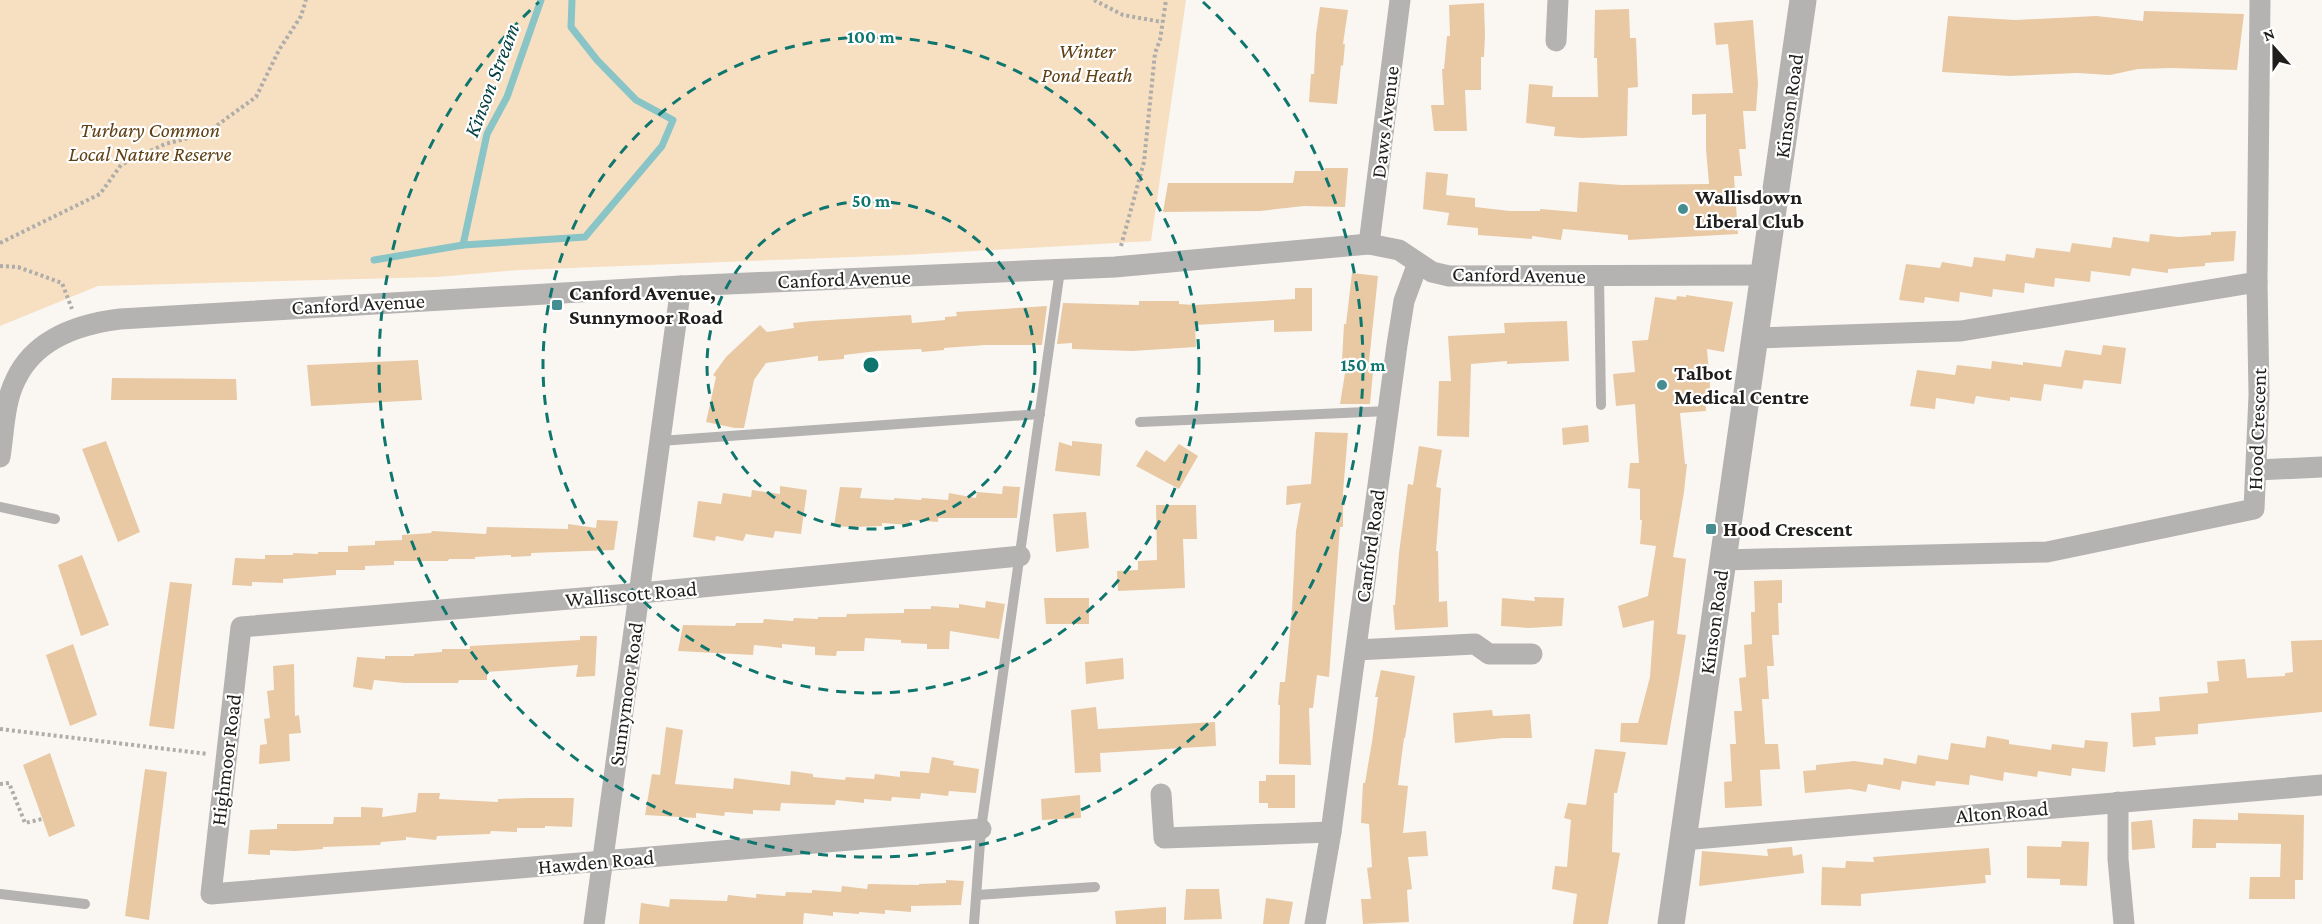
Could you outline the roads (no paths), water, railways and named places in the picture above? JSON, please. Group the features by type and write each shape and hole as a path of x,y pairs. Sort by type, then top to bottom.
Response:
{"street":[{"name":"Daws Avenue","path":"1369,244 1401,0"},
{"path":"1556,40 1558,0"},
{"name":"Kinson Road","path":"1671,924 1803,0"},
{"name":"Hood Crescent","path":"1723,560 2048,552 2254,509 2259,395 2257,282 2260,0"},
{"name":"Canford Avenue","path":"0,457 9,403 16,379 39,349 78,327 120,319 681,286 1115,267 1369,244 1399,250 1432,272 1449,276 1765,275"},
{"name":"Canford Road","path":"1315,924 1332,832 1404,301 1418,262"},
{"path":"1756,338 1961,332 2257,282"},
{"name":"Sunnymoor Road","path":"594,924 601,861 641,594 681,286"},
{"path":"2257,470 2322,467"},
{"name":"Walliscott Road","path":"241,627 641,594 1020,556"},
{"name":"Highmoor Road","path":"211,894 241,627"},
{"path":"1356,650 1475,644 1489,654 1532,654"},
{"name":"Alton Road","path":"1683,840 2118,802 2321,790"},
{"path":"1161,794 1164,838 1332,832"},
{"path":"2118,802 2118,859 2124,924"},
{"name":"Hawden Road","path":"211,894 981,829"}],"lane":[{"path":"974,924 981,829 1060,270"},
{"path":"1599,276 1601,405"},
{"path":"1140,422 1388,411"},
{"path":"660,441 1040,414"},
{"path":"0,507 56,519"},
{"path":"977,895 1095,887"},
{"path":"0,894 85,904"}],"waterway":[{"name":"Kinson Stream","path":"463,245 487,134 507,97 541,0"},
{"name":"Kinson Stream","path":"374,260 463,245 585,237 662,146 673,120 636,100 597,60 571,27 572,0"}],"place":[{"name":"Wallisdown Liberal Club","path":"1683,209"},
{"name":"Canford Avenue, Sunnymoor Road","path":"557,305"},
{"name":"Talbot Medical Centre","path":"1662,385"},
{"name":"Hood Crescent","path":"1711,529"}],"park label":[{"name":"Winter Pond Heath","path":"1087,63"},
{"name":"Turbary Common Local Nature Reserve","path":"150,142"}]}
